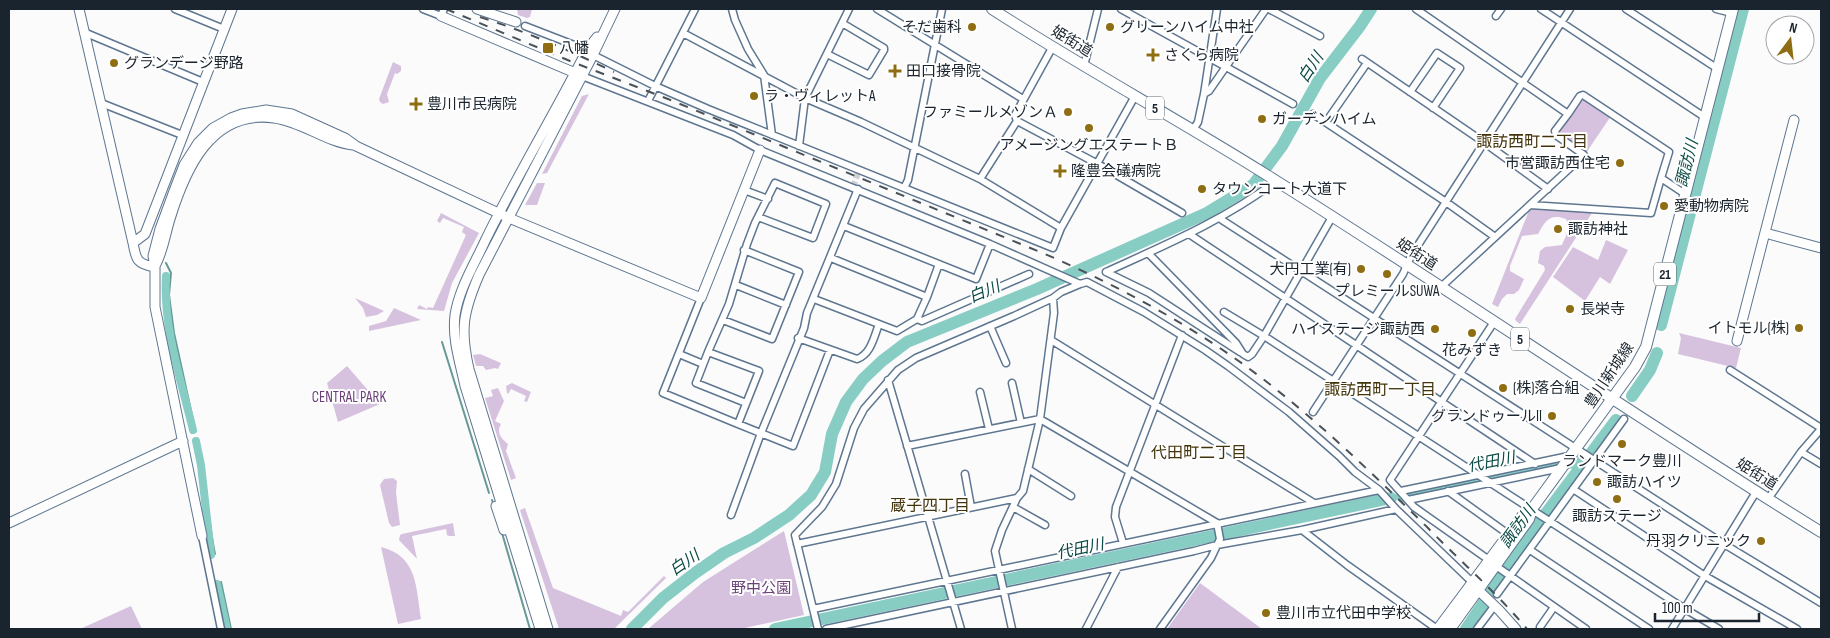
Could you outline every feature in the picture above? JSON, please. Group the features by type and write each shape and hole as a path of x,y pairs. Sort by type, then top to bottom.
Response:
{"main road":[{"name":"姫街道","path":"992,9 1052,48 1274,179 1756,492 1821,532"},
{"name":"豊川新城線","path":"1450,629 1477,588 1536,511 1560,468 1576,453 1635,367 1646,347 1732,11"},
{"name":"豊川新城線","path":"1495,565 1508,534 1523,515 1536,511"},
{"name":"豊川新城線","path":"1437,629 1477,588"}],"street":[{"path":"79,9 138,260 144,265 155,267"},
{"path":"175,9 224,29"},
{"path":"133,243 144,234 232,9"},
{"path":"423,9 443,12 579,75 733,135 760,150 990,244 1077,283"},
{"path":"478,9 590,52 656,86 772,135 1053,248 1096,163 1135,96"},
{"path":"548,629 469,369 464,345 464,319 479,275 590,52 615,9"},
{"path":"648,101 695,9"},
{"path":"732,9 748,48 764,76 772,135"},
{"path":"800,146 805,98 849,9"},
{"path":"877,9 1023,99"},
{"path":"904,188 908,180 942,9"},
{"path":"1084,66 1098,9"},
{"path":"1121,9 1292,104"},
{"path":"1193,130 1198,122 1204,94 1217,9"},
{"path":"1204,94 1209,91 1225,66 1268,9 1320,36"},
{"path":"1416,9 1568,114"},
{"path":"1496,16 1501,9"},
{"path":"1540,9 1706,118"},
{"path":"1313,412 1358,345 1446,202 1570,9"},
{"path":"1626,9 1718,69"},
{"path":"1716,9 1732,11"},
{"path":"827,54 869,75 884,50 884,48 842,24"},
{"path":"86,33 203,82"},
{"path":"683,33 805,98 980,179 1062,228"},
{"path":"1052,48 1015,115 1017,121 1096,163 1182,213"},
{"path":"1410,92 1437,53 1460,68 1433,108"},
{"path":"1326,122 1365,61 1485,143 1548,189"},
{"path":"540,629 465,386 456,348 454,328 456,307 464,285 499,213 579,75"},
{"path":"1440,287 1584,155 1556,134 1556,131 1580,96 1583,95 1669,152 1651,213 1530,205"},
{"path":"101,103 182,135"},
{"path":"221,629 154,307 155,267 153,256 160,229 184,165 198,143 213,128 231,118 254,111 278,111 307,120 345,138 356,146 509,218 701,298"},
{"path":"1313,114 1446,202 1495,237"},
{"path":"1737,341 1794,120"},
{"path":"980,179 1017,121"},
{"path":"760,150 663,393 793,446 830,350"},
{"path":"1661,178 1685,194"},
{"path":"1274,179 1237,208 1189,234 1106,272 1149,294 1248,357 1264,336 1332,217"},
{"path":"746,403 696,383 708,352 724,320 736,286 744,250 758,217 775,183 826,204 813,238 758,217"},
{"path":"731,516 761,433 858,189"},
{"path":"744,190 768,199"},
{"path":"1222,220 1375,318 1576,453 1594,460 1724,544 1821,603"},
{"path":"844,226 976,279 990,244"},
{"path":"1189,234 1535,464"},
{"path":"1765,234 1821,248"},
{"path":"724,320 772,339 799,272 744,250"},
{"path":"1148,252 1236,343 1243,354"},
{"path":"831,258 927,297"},
{"path":"814,299 897,330 917,319 939,264"},
{"path":"917,319 922,321 1029,274"},
{"path":"817,628 795,536 796,532 822,507 836,484 857,420 869,401 888,380 916,358 1053,298 1077,283 1087,282 1144,312 1205,350 1289,412 1388,499 1516,629"},
{"path":"736,286 786,305"},
{"path":"1012,629 995,551 1002,530 1017,498 1023,491 1040,419 1054,313 1053,298"},
{"path":"1224,312 1550,520 1685,609 1720,629"},
{"path":"1494,322 1390,480 1404,496 1495,565 1586,629"},
{"path":"798,338 857,359 869,350 879,324"},
{"path":"990,326 1006,364"},
{"path":"1123,543 1116,517 1116,507 1182,336"},
{"path":"1051,340 1314,503"},
{"path":"708,352 759,372 738,424"},
{"path":"679,354 703,364"},
{"path":"1730,370 1821,428 1801,452 1768,499"},
{"path":"888,380 961,629"},
{"path":"1012,383 1020,423"},
{"path":"980,392 989,429"},
{"path":"907,446 1040,419 1217,525"},
{"path":"1498,594 1624,419"},
{"path":"9,523 183,441"},
{"path":"1801,452 1821,464"},
{"path":"1404,496 1480,475 1535,464 1576,453"},
{"path":"1404,496 1448,492 1560,468"},
{"path":"1028,469 1071,496"},
{"path":"965,474 971,507"},
{"path":"1574,489 1705,576 1797,629"},
{"path":"814,611 1123,543 1217,525 1378,490"},
{"path":"1448,492 1508,534"},
{"path":"1672,629 1756,492"},
{"path":"796,544 1017,498"},
{"path":"496,506 512,554 527,586"},
{"path":"1013,507 1045,525"},
{"path":"826,629 1004,589 1118,567 1219,542 1302,530 1396,509"},
{"path":"1160,629 1211,558 1219,542 1217,525"},
{"path":"1302,530 1370,582 1437,629"},
{"path":"1530,550 1649,629"},
{"path":"1086,629 1118,567"},
{"path":"1478,629 1493,604"},
{"path":"1540,629 1554,607"}],"green space":[{"path":"517,9 532,9 530,17 518,15"},
{"path":"393,62 401,66 401,71 397,74 395,73 387,94 389,102 383,104 379,99"},
{"path":"589,94 547,173 542,174 582,96"},
{"path":"1581,98 1585,98 1611,116 1586,153 1559,134 1559,130"},
{"path":"537,183 545,183 537,205 525,205"},
{"path":"1530,208 1592,213 1520,324 1515,319 1545,270 1544,266 1538,263 1540,251 1545,247 1562,245 1568,229 1566,219 1556,217 1549,219 1538,234 1522,236 1510,266 1510,271 1524,279 1519,290 1514,294 1507,294 1498,307 1492,304"},
{"path":"441,213 479,233 452,283 444,311 417,309 419,305 427,309 428,307 433,308 466,235 462,232 464,227 443,218 440,223 437,221"},
{"path":"1606,240 1628,250 1610,284 1600,277 1585,301 1553,277 1573,247 1598,260"},
{"path":"355,298 384,311 377,315 366,317 363,308"},
{"path":"394,308 421,320 369,331 369,326 386,321"},
{"path":"1679,333 1741,348 1736,368 1678,354 1681,338"},
{"path":"480,354 501,363 498,369 486,370 483,366 476,366 473,355"},
{"name":"CENTRAL PARK","path":"347,366 380,404 338,422 327,383"},
{"path":"512,383 531,392 527,402 524,401 526,396 511,389 507,393 506,386"},
{"path":"498,388 504,401 495,421 501,424 500,435 508,444 506,451 516,478 511,480 485,398 493,396 491,390"},
{"path":"393,478 397,481 396,493 400,525 392,527 389,523 380,485 384,479"},
{"path":"525,508 553,588 621,616 623,610 628,612 664,576 666,578 614,629 559,629 520,510"},
{"path":"453,523 455,536 447,535 446,529 412,536 417,559 399,540 402,534"},
{"name":"野中公園","path":"784,531 804,615 740,629 648,629 703,582"},
{"path":"381,547 393,551 409,566 416,585 421,619 398,624"},
{"path":"1200,583 1262,629 1167,629"},
{"path":"131,606 142,629 80,629"}],"waterway":[{"name":"白川","path":"632,629 663,598 695,573 724,553 754,538 789,515 811,495 825,472 832,434 846,402 863,379 882,361 907,342 1037,289 1207,213 1253,185 1282,146 1320,78 1371,9"},
{"name":"諏訪川","path":"1661,325 1743,9"},
{"path":"166,263 171,273 169,295 174,333 195,429"},
{"path":"166,276 167,315 170,334 193,430"},
{"path":"442,342 489,493"},
{"name":"諏訪川","path":"1632,396 1650,370 1657,353"},
{"name":"諏訪川","path":"1466,629 1526,540 1616,420"},
{"path":"198,440 215,554"},
{"path":"196,441 201,465 211,555"},
{"name":"代田川","path":"1402,496 1588,459"},
{"name":"代田川","path":"775,629 1391,498"},
{"path":"502,533 530,629"},
{"path":"221,582 231,629"},
{"path":"217,584 227,629"}],"tunnel":[{"path":"853,187 859,170"}],"railway":[{"path":"446,9 1045,254 1141,300 1202,336 1288,399 1324,430 1427,527 1491,590 1527,629"},
{"path":"480,17 548,42 614,72"}],"place":[{"name":"そだ歯科","path":"972,27"},
{"name":"グリーンハイム中社","path":"1110,27"},
{"name":"八幡","path":"548,48"},
{"name":"さくら病院","path":"1153,55"},
{"name":"グランデージ野路","path":"114,63"},
{"name":"田口接骨院","path":"895,71"},
{"name":"ラ・ヴィレットA","path":"754,96"},
{"name":"豊川市民病院","path":"416,104"},
{"name":"ファミールメゾンＡ","path":"1068,112"},
{"name":"ガーデンハイム","path":"1262,119"},
{"name":"アメージングエステートＢ","path":"1089,128"},
{"name":"市営諏訪西住宅","path":"1620,163"},
{"name":"隆豊会礒病院","path":"1060,171"},
{"name":"タウンコート大道下","path":"1202,189"},
{"name":"愛動物病院","path":"1664,206"},
{"name":"諏訪神社","path":"1558,229"},
{"name":"大円工業(有)","path":"1361,269"},
{"name":"プレミールSUWA","path":"1387,274"},
{"name":"長栄寺","path":"1570,309"},
{"name":"イトモル(株)","path":"1799,328"},
{"name":"ハイステージ諏訪西","path":"1435,329"},
{"name":"花みずき","path":"1472,333"},
{"name":"(株)落合組","path":"1503,388"},
{"name":"グランドゥールII","path":"1552,416"},
{"name":"ランドマーク豊川","path":"1622,444"},
{"name":"諏訪ハイツ","path":"1597,482"},
{"name":"諏訪ステージ","path":"1617,499"},
{"name":"丹羽クリニック","path":"1761,541"},
{"name":"豊川市立代田中学校","path":"1266,613"}],"district":[{"name":"諏訪西町二丁目","path":"1532,141"},
{"name":"諏訪西町一丁目","path":"1380,389"},
{"name":"代田町二丁目","path":"1199,452"},
{"name":"蔵子四丁目","path":"930,505"}]}
